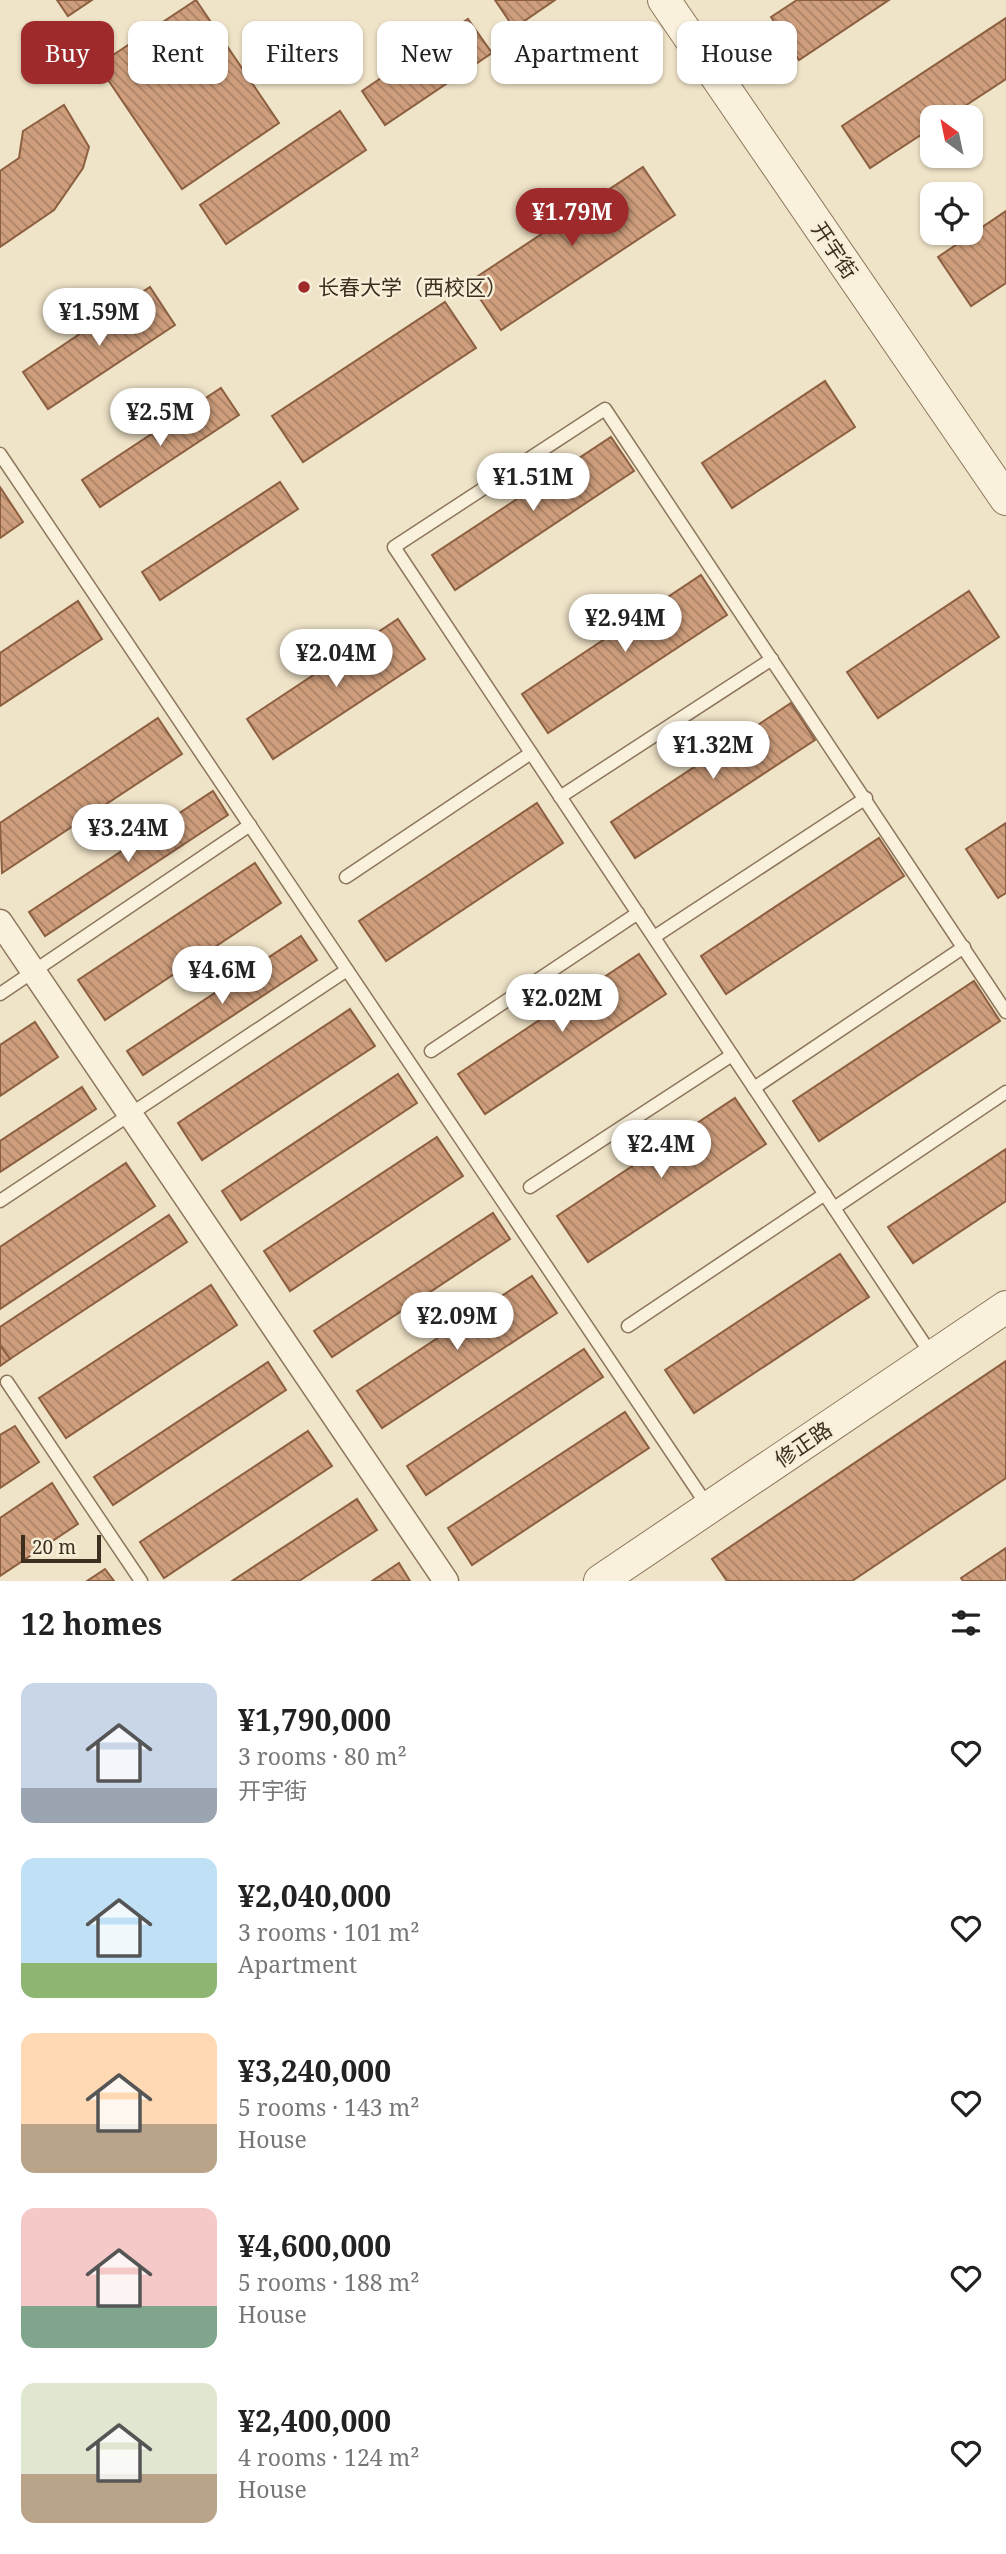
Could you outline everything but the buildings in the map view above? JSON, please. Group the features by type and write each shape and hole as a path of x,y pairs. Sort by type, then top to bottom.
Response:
{"street":[{"name":"开宇街","path":"664,0 1006,499"},
{"path":"0,922 446,1581"},
{"name":"修正路","path":"600,1581 636,1571 709,1508 1006,1307"}],"lane":[{"path":"933,1357 394,547 605,409 1006,1012"},
{"path":"0,454 709,1508"},
{"path":"561,797 772,659"},
{"path":"346,877 531,753"},
{"path":"654,937 866,798"},
{"path":"0,994 250,825"},
{"path":"431,1051 638,913"},
{"path":"754,1088 964,947"},
{"path":"0,1201 347,970"},
{"path":"530,1187 732,1055"},
{"path":"834,1208 1006,1092"},
{"path":"628,1326 825,1194"},
{"path":"8,1382 141,1581"}],"place":[{"name":"长春大学（西校区）","path":"304,287"}]}
